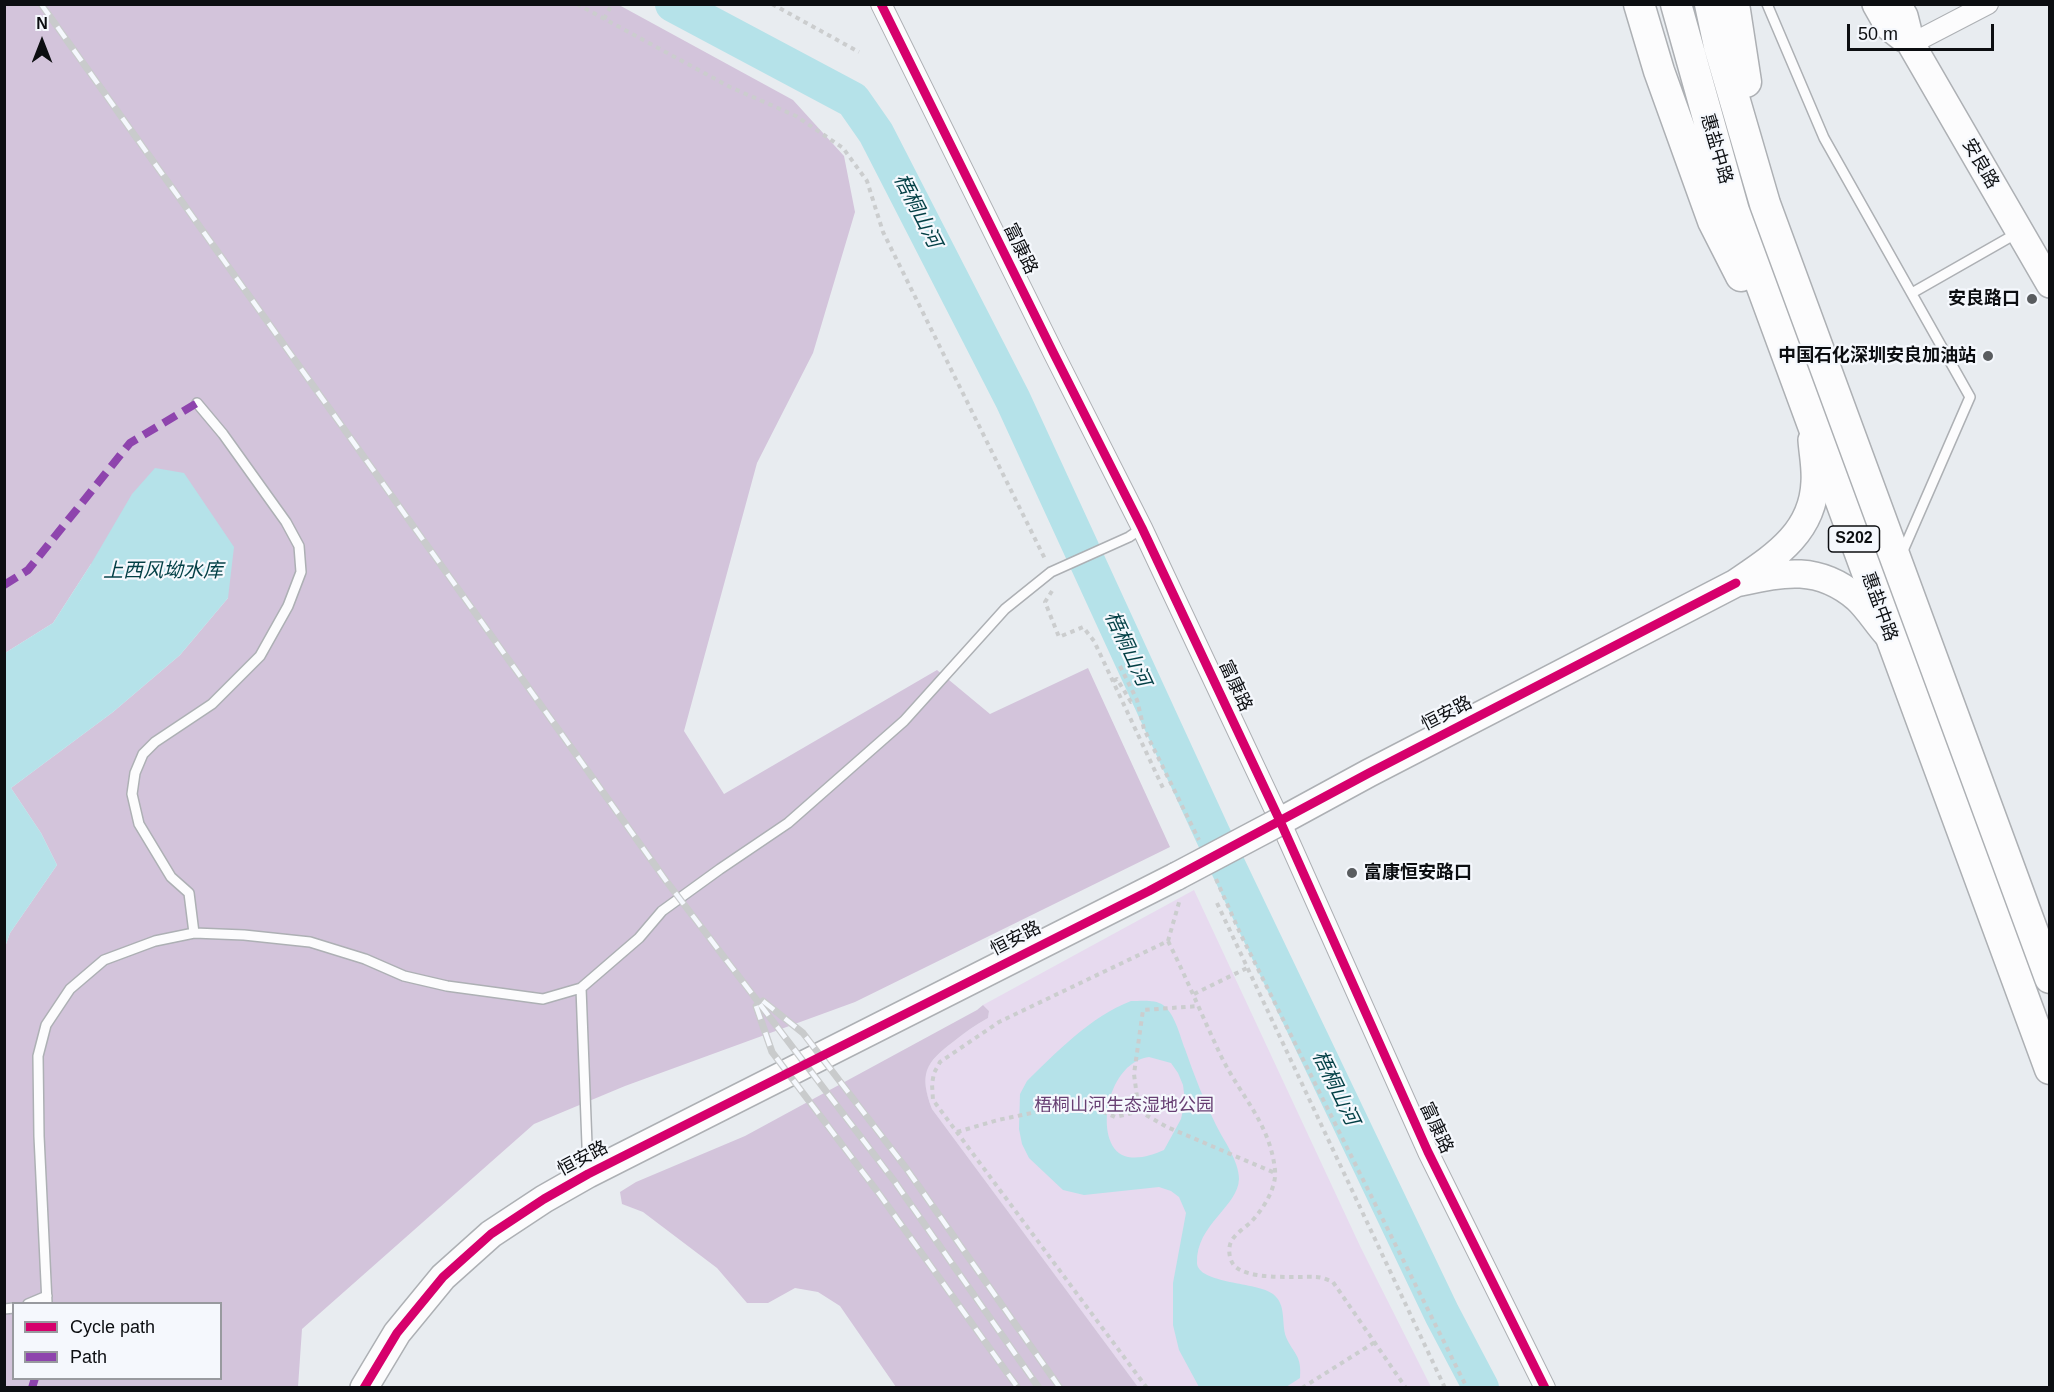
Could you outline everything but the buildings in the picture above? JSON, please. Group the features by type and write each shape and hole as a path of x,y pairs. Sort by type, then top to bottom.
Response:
{"main road":[{"path":"1639,4 1659,71 1713,221 1797,384"},
{"name":"惠盐中路","path":"1676,4 1734,211 2049,1069"},
{"name":"惠盐中路","path":"1710,4 1719,46 1766,204 2049,978"},
{"path":"1734,4 1766,204"}],"street":[{"name":"富康路","path":"881,4 1054,354 1135,533 1280,822 1428,1152 1545,1388"},
{"name":"安良路","path":"1876,4 1889,27 1911,44"},
{"name":"安良路","path":"1898,4 1904,16 1911,44 2049,284"},
{"path":"1911,44 1988,4"},
{"path":"1736,583 1778,555 1805,521 1813,503 1816,480 1810,421"},
{"path":"1736,583 1779,573 1794,573 1826,580 1842,587 1858,599 1891,640"},
{"name":"恒安路","path":"364,1388 397,1333 443,1277 491,1234 544,1199 588,1174 1177,876 1369,773 1736,583"}],"lane":[{"path":"1767,4 1824,138 1970,398 1897,563"},
{"path":"1912,294 2019,232"},
{"path":"194,933 192,902 189,893 171,876 139,824 132,794 135,772 143,754 156,742 212,704 260,656 288,606 301,572 299,546 286,522 223,434 197,403"},
{"path":"47,1300 39,1136 38,1056 46,1025 70,989 104,960 155,941 194,933 310,942 365,959 404,976 447,986 543,999 581,988 639,938 662,911 788,823 904,721 1005,609 1051,572 1135,533"},
{"path":"581,988 588,1174"}],"path":[{"path":"577,4 730,87 796,116 843,148 867,181 883,232 1051,572"},
{"path":"604,19 612,4"},
{"path":"772,4 860,52"},
{"path":"1045,602 1059,637 1083,627 1095,641 1163,788"},
{"path":"1120,666 1137,700 1144,729 1203,849"},
{"path":"1113,681 1118,679 1131,702 1137,700"},
{"path":"1212,870 1240,933 1467,1388"},
{"path":"1177,876 1182,890 1168,941 1222,1059 1263,1125 1270,1144 1275,1173 1266,1201 1253,1220 1231,1241 1229,1250 1231,1262 1236,1268 1247,1272 1269,1276 1319,1277 1333,1282 1406,1388"},
{"path":"1217,903 1445,1388"},
{"path":"1235,939 1240,933"},
{"path":"1147,1388 933,1100 932,1084 934,1073 940,1062 999,1022 1168,941"},
{"path":"1194,994 1249,967"},
{"path":"1137,1097 1134,1074 1143,1010 1199,1006"},
{"path":"957,1132 998,1120 1046,1110 1074,1099 1115,1117 1132,1113"},
{"path":"1146,1115 1167,1127 1275,1173"},
{"path":"1302,1388 1375,1342"}],"green space":[{"name":"梧桐山河生态湿地公园","path":"1194,890 1360,1246 1431,1387 1138,1387 932,1109 925,1079 930,1064 943,1050 988,1018 989,1011 983,1005"}],"shaded area":[{"path":"5,5 619,5 793,100 844,156 855,212 813,353 757,463 684,731 724,794 937,670 990,714 1088,668 1170,847 855,1002 625,1086 534,1124 302,1329 298,1387 5,1387 5,947 10,933 57,865 41,833 11,788 113,712 180,655 228,598 91,564 53,623 5,653"},
{"path":"983,1005 989,1011 988,1018 944,1049 936,1056 927,1070 926,1087 932,1109 1138,1387 896,1387 840,1306 818,1292 795,1288 768,1303 747,1303 717,1268 643,1212 622,1204 620,1192 636,1182 745,1136"}],"water":[{"name":"上西风坳水库","path":"155,468 184,473 234,547 228,598 180,655 113,712 11,788 41,833 57,865 10,933 5,947 5,653 53,623 132,494"},
{"path":"1131,1001 1156,1002 1163,1005 1174,1019 1203,1097 1234,1158 1239,1179 1232,1198 1203,1237 1198,1249 1197,1263 1200,1270 1207,1275 1265,1290 1277,1298 1282,1309 1286,1337 1300,1364 1300,1378 1286,1387 1199,1387 1179,1350 1173,1325 1173,1283 1186,1213 1179,1197 1159,1187 1084,1195 1063,1190 1029,1158 1022,1144 1019,1129 1020,1094 1027,1081 1088,1025","holes":["1149,1057 1171,1063 1183,1085 1185,1101 1181,1119 1164,1150 1146,1156 1128,1157 1117,1151 1110,1139 1107,1124 1108,1107 1113,1089 1122,1074 1134,1063"]}],"waterway":[{"name":"梧桐山河","path":"673,4 853,100 876,133 1013,400 1212,833 1442,1314 1481,1388"}],"railway":[{"path":"41,4 667,882 895,1182 1039,1388"},
{"path":"763,1001 803,1033 906,1168 1060,1388"},
{"path":"756,1006 772,1052 880,1195 1018,1388"}],"marked path":[{"path":"4,585 28,570 130,443 197,403"},
{"path":"32,1388 34,1380"}],"cycle path":[{"path":"881,4 1142,528 1280,821 1428,1152 1545,1388"},
{"path":"364,1388 397,1333 443,1277 491,1234 544,1199 588,1174 1149,891 1369,773 1736,583"}],"place":[{"name":"安良路口","path":"2032,299"},
{"name":"中国石化深圳安良加油站","path":"1988,356"},
{"name":"富康恒安路口","path":"1352,873"}]}
